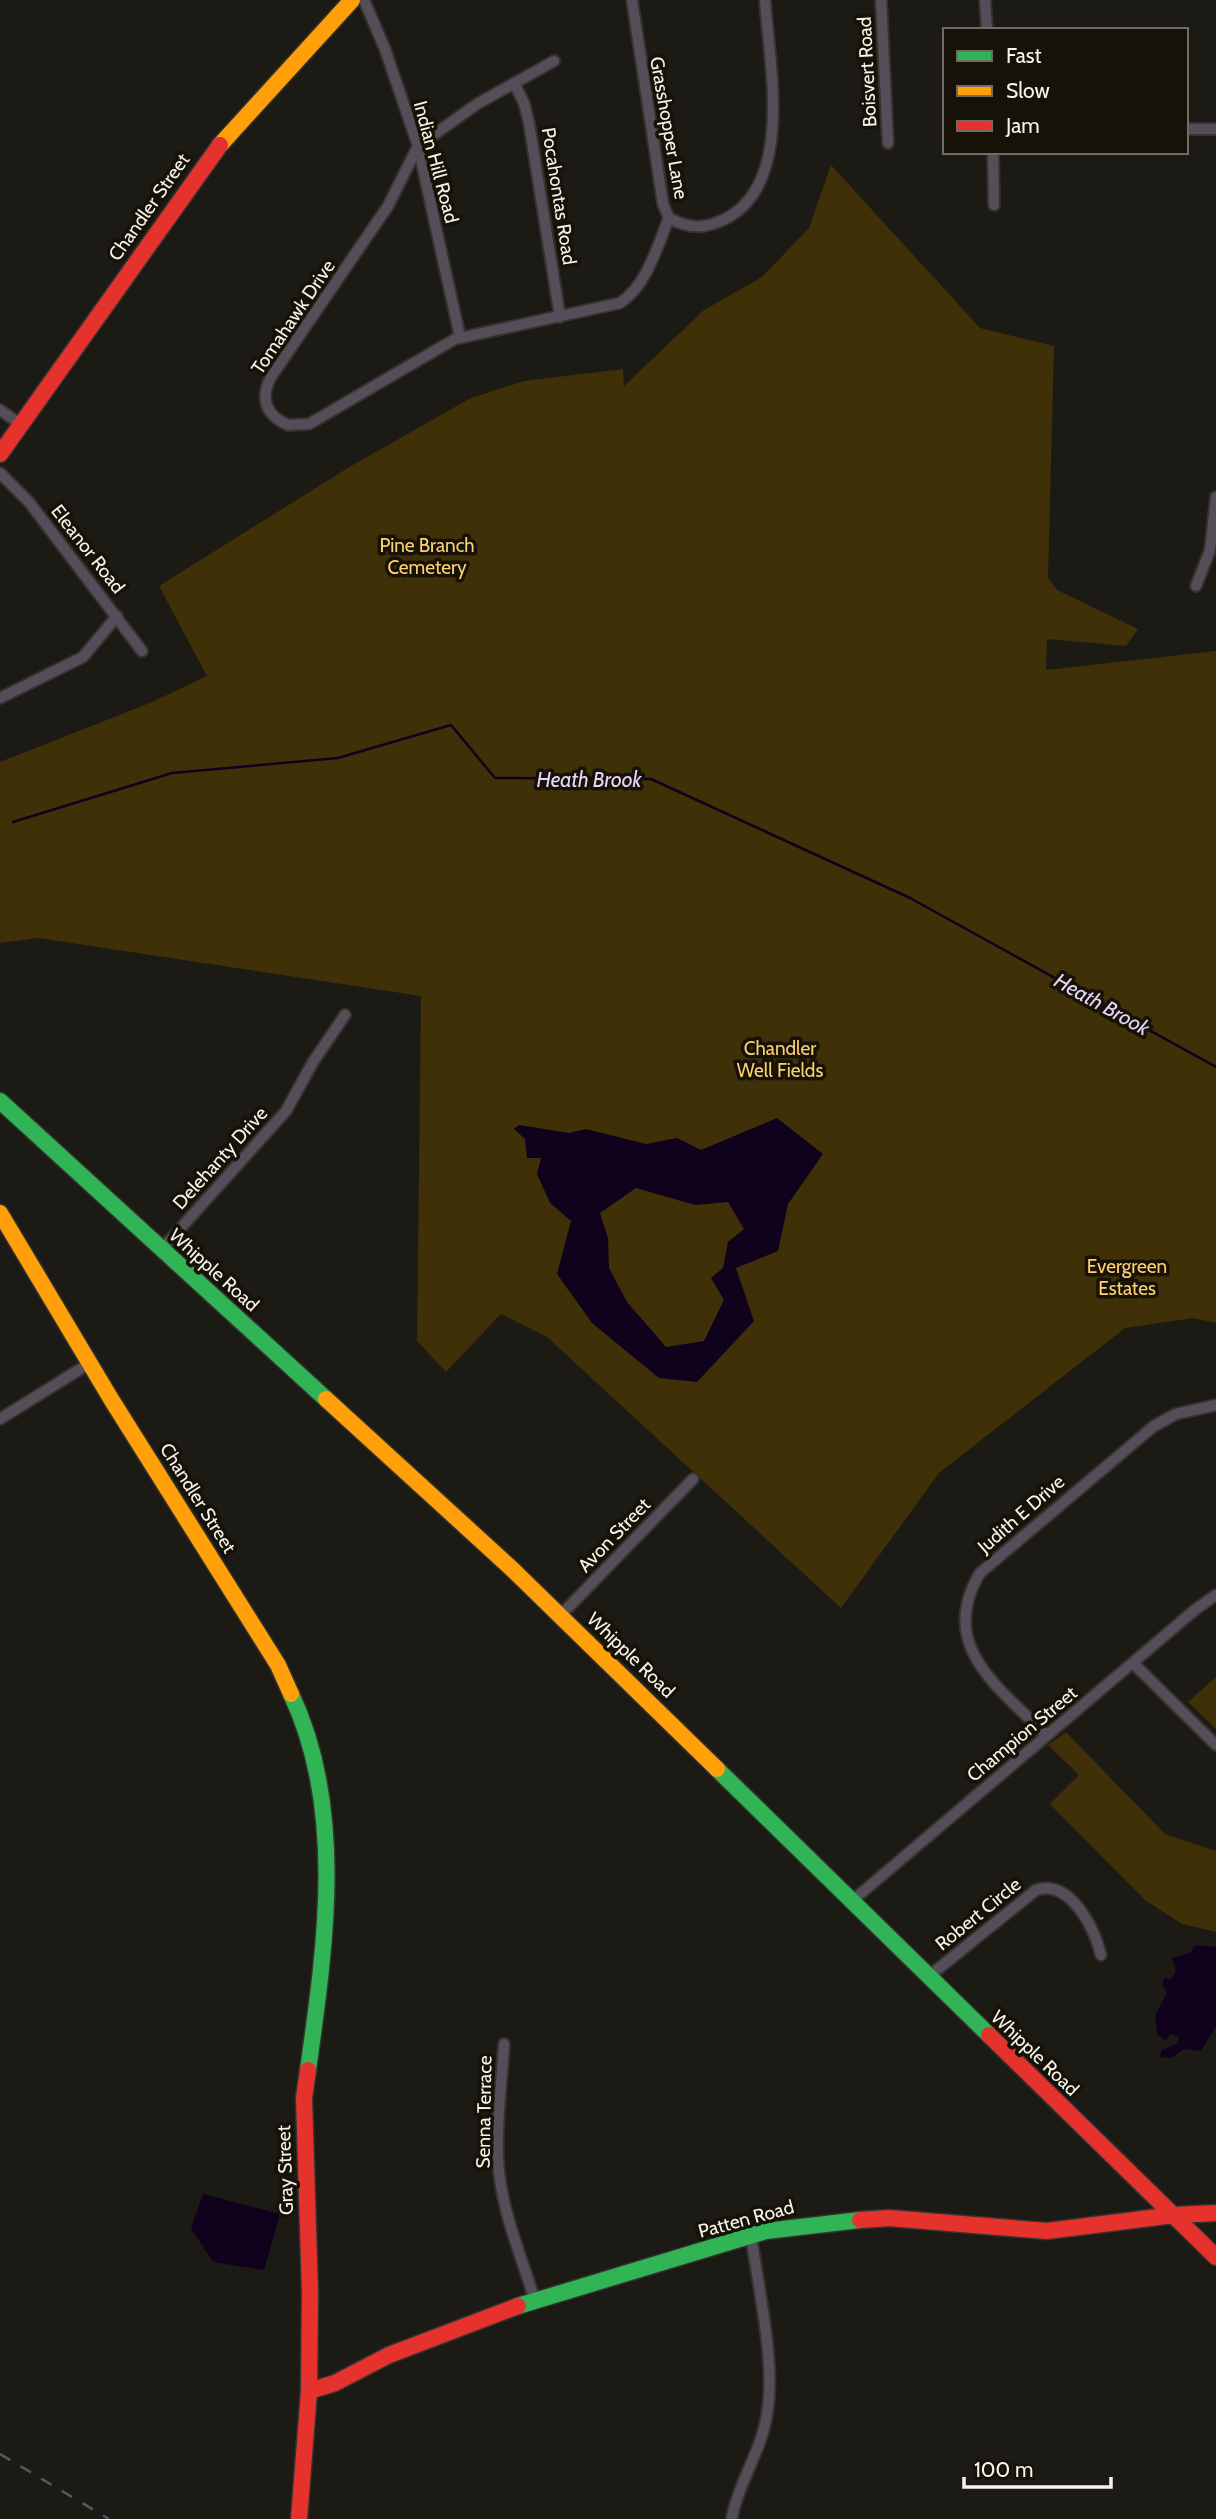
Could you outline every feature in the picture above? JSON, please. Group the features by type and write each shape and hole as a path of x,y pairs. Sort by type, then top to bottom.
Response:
{"street":[{"name":"Chandler Street","path":"0,454 215,151 352,0"},
{"name":"Indian Hill Road","path":"364,0 385,49 418,146 460,337"},
{"name":"Grasshopper Lane","path":"632,0 663,204 670,218 692,227 705,227 729,217 749,198 768,164 772,127 765,0"},
{"name":"Boisvert Road","path":"881,0 888,143"},
{"path":"985,0 987,28"},
{"name":"Tomahawk Drive","path":"554,61 444,125 418,146 388,206 271,377 264,394 265,406 285,424 309,424 426,354 460,337 614,306 627,299 644,277 670,218"},
{"name":"Pocahontas Road","path":"514,83 524,103 529,122 560,317"},
{"path":"1188,129 1216,129"},
{"path":"993,154 994,205"},
{"path":"0,410 20,424"},
{"name":"Eleanor Road","path":"0,473 29,502 142,651"},
{"path":"1196,586 1210,550 1216,497"},
{"path":"0,698 83,657 117,616"},
{"name":"Delehanty Drive","path":"161,1250 286,1111 313,1062 345,1015"},
{"name":"Whipple Road","path":"0,1101 392,1458 560,1616 1216,2257"},
{"name":"Chandler Street","path":"0,1213 290,1689 307,1727 316,1760 323,1819"},
{"path":"0,1419 90,1363"},
{"name":"Judith E Drive","path":"1046,1735 992,1680 968,1647 964,1625 965,1609 975,1581 980,1573 1042,1517 1154,1426 1176,1413 1216,1405"},
{"name":"Avon Street","path":"560,1616 693,1479"},
{"name":"Champion Street","path":"852,1901 1046,1735 1216,1595"},
{"path":"1134,1664 1216,1745"},
{"name":"Gray Street","path":"299,2519 309,2391 310,2280 303,2116 325,1937 323,1819"},
{"name":"Robert Circle","path":"928,1977 1043,1887 1058,1890 1079,1910 1097,1938 1101,1955"},
{"name":"Senna Terrace","path":"504,2044 498,2142 499,2174 510,2221 535,2301"},
{"name":"Patten Road","path":"309,2391 335,2383 382,2359 465,2324 751,2235 854,2219 907,2219 1046,2231 1174,2215 1216,2213"},
{"path":"733,2516 737,2496 761,2439 769,2400 768,2366 751,2235"}],"green space":[{"name":"Chandler Well Fields","path":"831,165 980,328 1054,346 1048,578 1057,590 1138,629 1126,646 1047,639 1046,670 1216,651 1216,1323 1193,1318 1125,1328 939,1473 841,1608 547,1337 501,1314 446,1372 417,1341 421,996 39,938 0,943 0,762 150,703 207,676 159,586 351,466 471,398 524,381 623,369 624,386 704,310 762,277 809,228"},
{"path":"1216,1677 1216,1729 1188,1702"},
{"path":"1066,1732 1165,1834 1216,1851 1216,1932 1182,1924 1145,1900 1050,1804 1079,1775 1048,1745"}],"shaded area":[{"path":"777,1118 823,1154 788,1204 778,1251 736,1268 754,1321 697,1382 659,1378 592,1323 557,1274 571,1221 550,1203 537,1174 541,1158 527,1158 525,1139 514,1129 519,1125 569,1133 586,1129 646,1144 677,1138 701,1150","holes":["636,1188 695,1205 728,1202 744,1229 728,1242 723,1268 711,1278 724,1300 704,1341 666,1347 627,1302 609,1268 608,1238 600,1213"]},
{"path":"1195,1945 1216,1947 1216,2026 1201,2051 1184,2049 1171,2058 1160,2057 1162,2050 1178,2043 1179,2036 1171,2034 1165,2040 1157,2034 1155,2016 1167,1993 1162,1984 1165,1977 1171,1980 1176,1971 1172,1958 1190,1953"},
{"path":"203,2194 280,2214 264,2270 213,2262 191,2228"}],"waterway":[{"name":"Heath Brook","path":"13,822 172,773 338,758 451,725 495,778 651,779 910,898 1216,1067"}],"railway":[{"path":"0,2454 109,2519"}],"traffic: fast":[{"path":"0,1101 326,1399"},
{"path":"291,1694 308,1738 319,1785 325,1832 325,1928 308,2070"},
{"path":"717,1769 989,2035"},
{"path":"518,2306 766,2231 860,2220"}],"traffic: slow":[{"path":"220,145 352,0"},
{"path":"0,1213 111,1399 278,1665 291,1694"},
{"path":"326,1399 511,1568 717,1769"}],"traffic: jam":[{"path":"0,454 220,145"},
{"path":"989,2035 1216,2257"},
{"path":"299,2519 309,2391 310,2293 304,2098 308,2070"},
{"path":"860,2220 889,2218 1047,2231 1174,2215 1216,2213"},
{"path":"309,2391 335,2383 389,2355 518,2306"}],"park label":[{"name":"Pine Branch Cemetery","path":"427,556"},
{"name":"Evergreen Estates","path":"1127,1277"}]}
